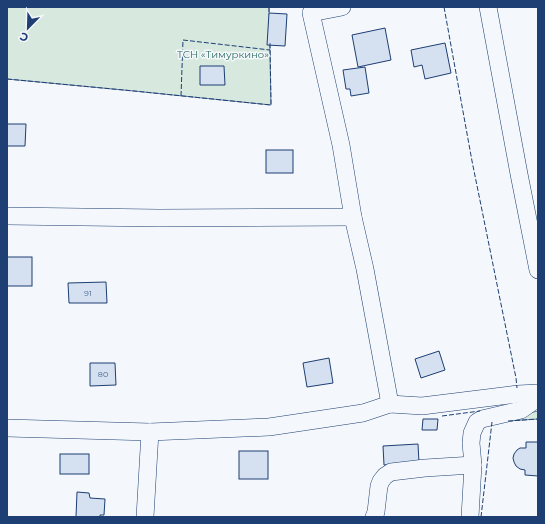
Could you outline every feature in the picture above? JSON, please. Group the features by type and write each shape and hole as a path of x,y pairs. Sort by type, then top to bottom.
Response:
{"street":[{"path":"342,7 310,13 341,145 390,404"},
{"path":"488,7 538,270"},
{"path":"7,216 159,218 354,216"},
{"path":"7,428 150,432 269,427 363,413 390,404 422,406 518,394 538,393"},
{"path":"470,517 473,465 471,443 472,434 477,422 482,419 521,410 538,398"},
{"path":"146,517 150,432"},
{"path":"374,517 381,480 391,472 473,465"}],"green space":[{"name":"ТСН «Тимуркино»","path":"7,7 269,7 271,105 7,79"},
{"path":"538,411 538,419 492,422"}],"building":[{"path":"269,13 287,14 285,46 267,45"},
{"path":"385,28 391,60 358,67 352,35"},
{"path":"445,43 451,73 425,79 422,65 414,67 411,50"},
{"path":"200,66 224,66 225,85 200,85"},
{"path":"365,67 369,93 351,96 350,89 346,89 343,70"},
{"path":"7,124 26,124 25,146 7,146"},
{"path":"266,150 293,150 293,173 266,173"},
{"path":"7,257 32,257 32,286 7,286"},
{"path":"106,282 107,303 69,303 68,283"},
{"path":"439,351 445,370 421,378 415,359"},
{"path":"329,358 333,383 307,387 303,363"},
{"path":"90,363 115,363 116,385 90,386"},
{"path":"423,419 438,419 437,430 422,430"},
{"path":"526,442 538,442 538,476 525,475 525,470 520,469 514,462 514,454 520,448 526,448"},
{"path":"418,444 419,463 384,465 383,446"},
{"path":"239,451 268,451 268,479 239,479"},
{"path":"60,454 89,454 89,474 60,474"},
{"path":"77,492 89,493 90,498 105,499 104,515 100,515 100,517 76,517"}],"fence":[{"path":"269,7 269,14"},
{"path":"444,7 472,161 517,388"},
{"path":"181,96 183,40 270,50"},
{"path":"7,79 271,105 270,42"},
{"path":"442,416 480,411"},
{"path":"508,421 538,419"},
{"path":"481,517 492,422"}]}
